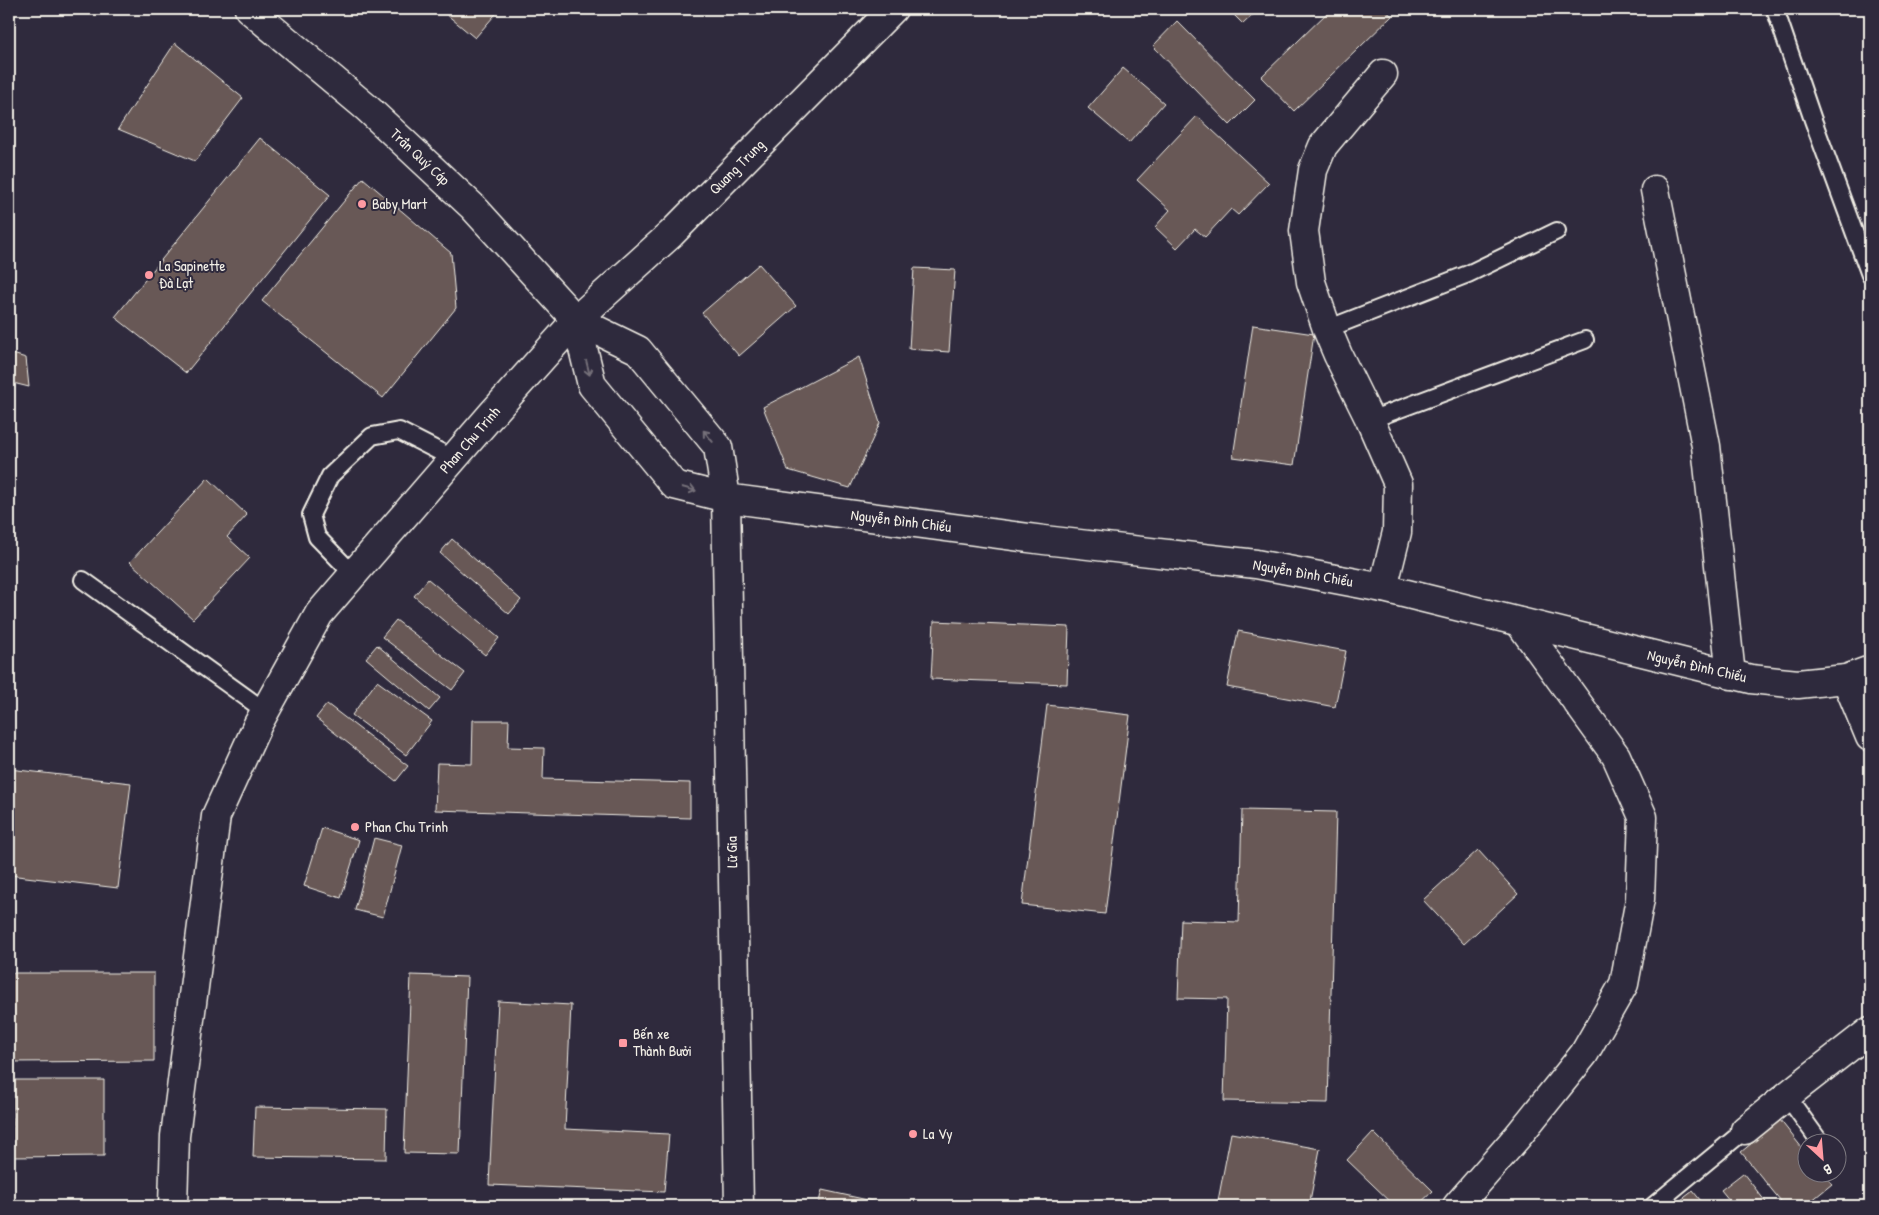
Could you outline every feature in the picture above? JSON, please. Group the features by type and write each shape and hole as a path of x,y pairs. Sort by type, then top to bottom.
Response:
{"main road":[{"name":"Quang Trung","path":"576,320 671,234 893,9"},
{"name":"Trần Quý Cáp","path":"252,10 367,108 473,206 576,320"},
{"path":"1382,74 1323,146 1312,170 1304,231 1311,282 1327,329 1398,484 1397,532 1383,588"},
{"path":"1655,190 1706,446 1731,675"},
{"name":"Phan Chu Trinh","path":"173,1206 175,1136 216,816 258,724 319,614 576,320"},
{"name":"Lữ Gia","path":"576,320 638,350 718,447 726,498 739,1206"},
{"name":"Nguyễn Đình Chiểu","path":"576,320 592,385 674,485 726,498 1044,540 1256,564 1383,588 1731,675 1798,684 1858,674"},
{"path":"1457,1206 1518,1136 1584,1054 1624,984 1640,900 1643,817 1616,756 1519,622"},
{"path":"1858,674 1870,737"},
{"path":"1745,1130 1870,1032"}],"lane":[{"path":"1775,9 1813,120 1870,275"},
{"path":"1327,329 1468,274 1557,231"},
{"path":"1370,420 1585,340"},
{"path":"353,574 317,537 311,514 330,476 372,436 399,431 454,459"},
{"path":"83,580 265,711"},
{"path":"1787,1096 1813,1132"},
{"path":"1653,1206 1745,1130"}],"building":[{"path":"440,9 500,9 475,38"},
{"path":"1228,9 1259,9 1243,24"},
{"path":"1331,9 1384,9 1392,16 1294,111 1261,77"},
{"path":"1177,21 1255,100 1230,125 1153,46"},
{"path":"175,43 243,98 195,161 118,129"},
{"path":"1123,68 1164,103 1129,143 1088,108"},
{"path":"1197,116 1269,183 1238,215 1231,209 1205,237 1195,229 1177,248 1155,227 1170,210 1137,180"},
{"path":"260,138 330,195 186,373 115,317"},
{"path":"363,178 451,253 456,308 383,398 262,301"},
{"path":"759,264 796,306 739,356 702,313"},
{"path":"914,268 955,270 949,352 909,349"},
{"path":"1253,325 1314,334 1294,465 1233,457"},
{"path":"9,353 26,358 29,387 9,382"},
{"path":"859,357 880,423 850,488 788,470 763,407"},
{"path":"208,478 247,515 227,537 250,558 193,619 130,562"},
{"path":"452,539 521,600 509,614 440,553"},
{"path":"428,579 499,638 485,655 414,596"},
{"path":"396,620 465,673 452,690 382,637"},
{"path":"934,621 1069,627 1067,684 931,679"},
{"path":"1238,631 1346,651 1335,707 1227,687"},
{"path":"377,645 440,698 429,711 366,658"},
{"path":"377,681 432,721 406,755 352,715"},
{"path":"327,704 408,766 396,781 316,718"},
{"path":"1047,705 1130,715 1105,914 1022,905"},
{"path":"473,720 509,720 508,747 544,748 543,779 690,783 690,818 435,810 437,763 472,764"},
{"path":"9,769 131,783 118,888 9,875"},
{"path":"1242,810 1336,812 1328,1103 1224,1101 1227,999 1178,998 1181,920 1239,922"},
{"path":"322,828 359,840 341,898 304,886"},
{"path":"374,838 402,845 383,917 355,910"},
{"path":"1478,850 1518,894 1464,944 1423,900"},
{"path":"9,973 154,973 154,1061 9,1062"},
{"path":"411,975 467,977 460,1154 404,1153"},
{"path":"498,1001 571,1005 565,1129 669,1134 664,1192 489,1185"},
{"path":"13,1080 104,1080 104,1156 13,1157"},
{"path":"255,1107 387,1109 386,1159 253,1157"},
{"path":"1780,1120 1796,1140 1796,1182 1830,1182 1832,1184 1805,1206 1785,1206 1741,1152"},
{"path":"1373,1132 1433,1191 1417,1206 1395,1206 1347,1160"},
{"path":"1231,1133 1320,1149 1309,1206 1217,1206"},
{"path":"1743,1173 1769,1206 1734,1206 1721,1190"},
{"path":"822,1190 895,1206 818,1206"},
{"path":"1693,1191 1705,1206 1673,1206"}],"place":[{"name":"Baby Mart","path":"362,204"},
{"name":"La Sapinette Đà Lạt","path":"149,275"},
{"name":"Phan Chu Trinh","path":"355,827"},
{"name":"Bến xe Thành Bưởi","path":"623,1043"},
{"name":"La Vy","path":"913,1134"}]}
